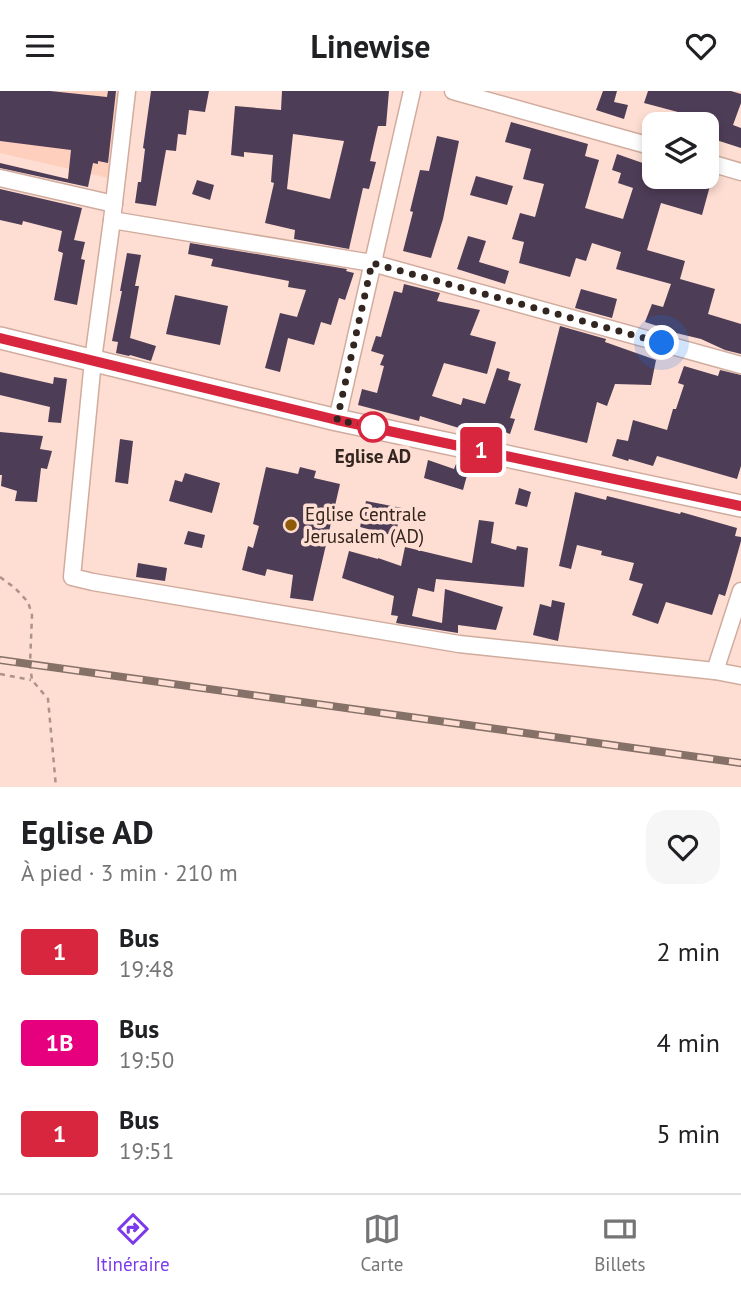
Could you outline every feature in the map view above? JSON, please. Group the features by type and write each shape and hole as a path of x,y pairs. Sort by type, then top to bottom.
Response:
{"street":[{"path":"127,91 93,360 72,576 93,582 459,644 741,676"},
{"path":"337,420 412,91"},
{"path":"453,91 642,145"},
{"path":"719,166 741,172"},
{"path":"0,178 113,212 372,263 741,365"},
{"path":"0,338 337,420 741,506"},
{"path":"715,671 741,591"}],"path":[{"path":"0,577 28,602 32,615 29,654 32,680 48,699 56,787"},
{"path":"0,674 32,680"}],"shaded area":[{"path":"0,91 123,91 113,179 0,153"}],"building":[{"path":"0,91 50,91 107,97 108,91 116,91 108,163 93,163 88,187 0,168 0,163 68,179 71,150 0,141"},
{"path":"151,91 209,91 205,112 189,110 186,135 178,134 176,151 166,150 156,206 135,203 138,182 141,182"},
{"path":"282,91 389,91 386,126 378,126 370,161 376,162 369,189 363,188 349,249 294,239 295,230 265,223 274,183 271,182 273,155 244,152 244,157 231,155 235,106 281,110","holes":["293,134 344,141 330,199 287,189"]},
{"path":"603,91 617,91 614,102 628,105 624,119 596,110"},
{"path":"648,91 731,91 741,94 741,103 733,125 741,128 741,148 719,141 719,112 678,112 644,103"},
{"path":"511,122 588,144 585,156 599,160 585,208 623,219 633,188 618,183 621,173 612,170 617,154 642,163 642,189 709,189 702,215 661,203 647,250 685,261 680,279 715,289 708,314 741,324 741,354 645,322 652,304 663,307 671,284 616,269 621,252 592,243 586,261 576,258 570,277 519,263 524,242 512,239 520,213 535,217 544,184 523,179 531,149 505,142"},
{"path":"437,136 459,141 443,219 431,258 403,251 420,170 429,171"},
{"path":"476,176 513,186 507,205 470,195"},
{"path":"197,180 214,185 210,200 192,194"},
{"path":"0,189 82,208 74,240 85,242 81,259 85,260 77,305 54,300 63,253 58,251 62,231 23,221 22,225 0,220"},
{"path":"468,236 486,241 479,262 509,271 505,284 457,269"},
{"path":"190,243 347,269 346,271 354,273 345,300 339,298 331,325 321,322 314,345 288,338 280,372 265,368 280,313 297,317 306,290 288,287 289,281 211,266 213,259 188,254"},
{"path":"127,253 141,255 130,338 156,346 151,361 116,353 118,342 112,341"},
{"path":"404,284 440,293 437,301 480,310 470,335 496,342 487,374 444,363 432,396 461,405 463,398 485,404 497,368 510,372 508,380 521,384 510,418 515,419 510,434 497,429 494,437 460,425 459,428 420,416 419,421 358,405 362,389 377,393 384,366 380,365 384,355 371,351 376,336 381,337 394,291 402,293"},
{"path":"581,289 617,299 612,318 575,308"},
{"path":"175,295 228,306 220,345 166,334"},
{"path":"560,326 606,339 605,342 656,360 651,385 615,384 607,406 597,402 587,443 534,430"},
{"path":"684,366 718,376 720,370 741,375 741,466 737,479 657,456 653,466 612,456 617,439 628,441 633,420 667,430 684,385 678,383"},
{"path":"0,372 53,384 54,377 67,379 61,423 48,422 50,407 0,395"},
{"path":"0,432 43,436 40,449 52,451 47,469 41,468 37,502 15,501 17,491 1,486"},
{"path":"120,439 133,441 128,484 115,482"},
{"path":"428,460 454,469 456,464 469,468 463,490 424,478"},
{"name":"Eglise Centrale Jerusalem (AD)","path":"266,467 298,474 300,467 316,471 314,478 340,484 313,601 290,598 293,575 267,569 265,576 242,570 248,546 253,548 259,526 253,524"},
{"path":"185,473 220,483 212,513 169,501 175,480 182,482"},
{"path":"519,488 531,492 527,507 515,504"},
{"path":"575,492 606,500 607,496 680,514 681,512 737,528 735,536 741,537 741,541 732,573 725,596 719,594 712,615 666,602 658,624 632,615 643,584 629,580 634,563 601,555 602,551 577,545 571,569 559,566"},
{"path":"366,501 402,508 395,536 360,527"},
{"path":"479,520 494,522 491,543 516,550 517,546 528,548 524,587 436,579 434,592 418,588 412,616 442,623 445,589 503,607 496,630 458,625 458,633 396,623 398,616 391,615 394,596 342,578 349,551 401,566 405,547 472,563"},
{"path":"188,531 205,535 202,548 184,544"},
{"path":"138,563 167,568 165,581 136,577"},
{"path":"552,600 565,603 558,641 533,635 540,604 551,607"}],"railway":[{"path":"0,660 741,763"}],"bus line":[{"name":"1","path":"0,338 337,420 741,506"}],"place":[{"name":"Eglise AD","path":"373,427"},
{"name":"Eglise Centrale Jerusalem (AD)","path":"291,525"}],"route":[{"path":"373,427 337,420 372,263 662,343"}]}
